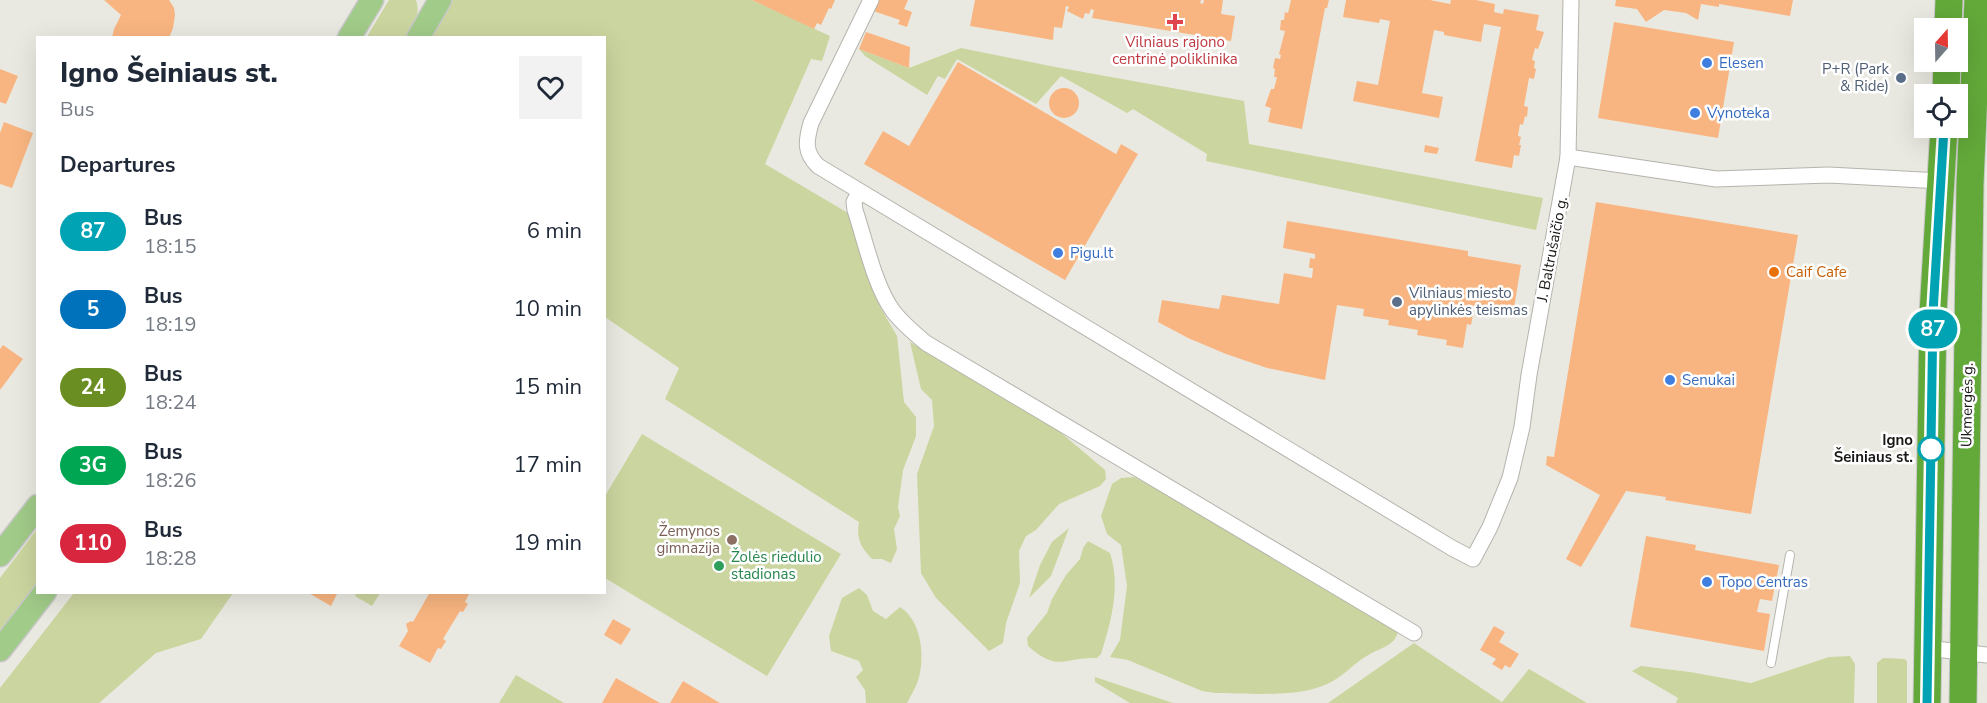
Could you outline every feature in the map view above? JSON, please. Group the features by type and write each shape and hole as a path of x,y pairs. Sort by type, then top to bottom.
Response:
{"highway":[{"path":"1948,18 1949,0"},
{"name":"Ukmergės g.","path":"1963,703 1976,654 1970,184 1978,0"},
{"path":"1927,703 1933,313 1943,138"},
{"path":"1941,181 1970,184"}],"main road":[{"path":"350,36 372,0"},
{"path":"424,19 440,0"},
{"path":"0,555 36,509"},
{"path":"0,650 43,594"}],"street":[{"path":"871,0 811,123 806,141 809,157 818,166 859,192 854,202 855,210 881,289 891,309 926,343 1414,633"},
{"name":"J. Baltrušaičio g.","path":"859,192 1473,559 1502,501 1516,456 1568,157 1571,0"},
{"path":"1568,157 1716,179 1829,175 1941,181"},
{"path":"1928,648 1976,654"}],"lane":[{"path":"1771,663 1790,555"}],"green space":[{"path":"389,0 416,0 417,15 408,36 367,36"},
{"path":"449,0 752,0 830,36 822,61 811,59 765,164 848,213 879,305 897,336 904,402 916,417 916,436 903,470 898,507 900,516 894,529 897,549 891,563 882,559 872,559 865,551 859,538 859,522 665,399 679,368 606,318 606,36 431,36"},
{"path":"961,48 1244,101 1249,144 1543,198 1536,230 1206,161 1207,154 1133,109 1127,113 1061,76 1036,104 957,59 945,79 938,76 927,95 865,56 859,49 909,68"},
{"path":"910,342 1053,426 1105,470 1106,479 1100,486 1059,504 1036,530 1026,536 1019,551 1020,583 1006,623 1003,643 989,651 936,598 921,573 917,474 934,426 932,400 921,389"},
{"name":"Žolės riedulio stadionas","path":"642,434 841,554 767,676 606,579 606,494"},
{"path":"1134,477 1222,524 1398,628 1395,638 1388,645 1365,657 1342,675 1321,687 1276,694 1202,691 1128,660 1110,657 1120,640 1127,586 1121,545 1107,534 1101,516 1112,484 1121,478"},
{"path":"1069,528 1051,576 1029,598 1040,565 1052,542"},
{"path":"36,530 36,586 0,634 0,578"},
{"path":"1088,541 1110,553 1115,579 1111,617 1101,654 1097,658 1061,662 1047,659 1028,646 1027,638 1047,613 1052,599 1066,575 1080,559"},
{"path":"859,588 867,595 873,611 886,619 900,607 913,620 917,629 920,639 921,668 917,684 907,703 866,703 865,690 856,677 863,670 859,661 831,651 829,636 842,598"},
{"path":"73,594 232,594 201,639 156,653 99,703 0,703 0,688"},
{"path":"356,594 379,594 372,606 355,596"},
{"path":"1414,643 1502,702 1529,669 1587,703 1328,703"},
{"path":"1850,656 1855,664 1854,703 1676,703 1678,698 1632,671 1641,666 1751,683 1829,657"},
{"path":"1883,658 1905,659 1907,662 1907,703 1877,703 1877,663"},
{"path":"516,675 564,703 499,703"},
{"path":"1095,677 1173,703 1130,703 1095,682"}],"building":[{"path":"104,0 169,0 175,15 170,36 112,36 121,15"},
{"path":"752,0 835,0 821,25 817,23 814,29"},
{"path":"877,0 908,0 904,9 912,12 907,27 898,24 900,20 873,11"},
{"name":"Vilniaus rajono centrinė poliklinika","path":"975,0 1201,0 1200,3 1203,4 1204,0 1223,0 1221,14 1235,16 1231,41 1092,18 1094,10 1091,9 1089,14 1085,13 1083,19 1067,11 1069,7 1066,6 1062,28 1054,27 1053,40 970,26"},
{"path":"1291,0 1329,0 1325,8 1302,129 1268,122 1271,108 1265,106 1271,89 1274,89 1277,77 1274,77 1275,69 1273,68 1275,58 1280,59 1279,54 1285,31 1280,30 1281,20 1284,20 1285,12 1288,13"},
{"path":"1346,0 1430,0 1450,4 1451,0 1476,0 1495,4 1494,12 1503,14 1504,9 1539,15 1536,30 1544,32 1538,49 1535,48 1532,60 1535,61 1534,68 1536,69 1534,79 1529,78 1524,106 1528,107 1527,117 1525,116 1523,125 1520,124 1519,156 1514,155 1512,168 1475,161 1501,27 1484,24 1481,42 1444,35 1444,32 1434,30 1422,93 1443,97 1439,118 1353,101 1357,81 1378,85 1390,21 1380,19 1379,23 1343,17"},
{"path":"1616,0 1793,0 1790,16 1719,4 1719,7 1701,4 1698,20 1686,13 1664,10 1646,22 1637,9 1615,6"},
{"path":"1614,22 1734,42 1718,138 1598,118"},
{"path":"866,32 910,47 909,68 859,49"},
{"path":"958,62 1116,154 1121,144 1138,154 1065,280 864,164 883,131 909,146"},
{"path":"0,69 18,76 6,104 0,102"},
{"path":"1064,88 1074,93 1079,103 1074,113 1064,118 1054,113 1049,103 1054,93"},
{"path":"4,122 33,133 12,188 0,184 0,133"},
{"path":"1425,145 1439,148 1437,154 1424,152"},
{"name":"Senukai","path":"1596,202 1798,235 1751,514 1626,491 1581,567 1566,559 1600,495 1546,465 1547,456 1554,457"},
{"name":"Vilniaus miesto apylinkės teismas","path":"1287,221 1468,251 1468,256 1521,265 1513,314 1470,307 1469,315 1473,315 1471,325 1467,324 1463,348 1446,345 1447,340 1417,335 1418,330 1388,325 1389,320 1363,316 1364,309 1337,305 1325,380 1267,368 1226,354 1158,322 1162,300 1219,309 1222,295 1279,304 1284,273 1312,278 1313,268 1309,268 1310,258 1315,259 1315,254 1283,248"},
{"path":"3,345 23,359 0,390 0,349"},
{"name":"Topo Centras","path":"1646,536 1696,545 1695,550 1779,565 1772,601 1760,599 1757,612 1770,614 1764,651 1630,627"},
{"path":"310,594 337,594 331,606"},
{"path":"429,594 469,594 465,602 468,604 463,612 460,611 443,639 446,641 441,649 438,648 430,663 399,646 408,631 406,624 413,622"},
{"path":"613,619 631,629 621,645 604,635"},
{"path":"1494,626 1505,632 1499,642 1519,654 1510,668 1505,665 1502,670 1492,664 1496,659 1480,650"},
{"path":"616,678 660,703 602,703"},
{"path":"683,681 720,703 670,703"}],"bus line":[{"name":"87","path":"1927,703 1933,313 1943,138"}],"place":[{"name":"Vilniaus rajono centrinė poliklinika","path":"1175,22"},
{"name":"Elesen","path":"1707,63"},
{"name":"P+R (Park & Ride)","path":"1901,78"},
{"name":"Vynoteka","path":"1695,113"},
{"name":"Pigu.lt","path":"1058,253"},
{"name":"Caif Cafe","path":"1774,272"},
{"name":"Vilniaus miesto apylinkės teismas","path":"1397,302"},
{"name":"Senukai","path":"1670,380"},
{"name":"Igno Šeiniaus st.","path":"1931,449"},
{"name":"Žemynos gimnazija","path":"732,540"},
{"name":"Žolės riedulio stadionas","path":"719,566"},
{"name":"Topo Centras","path":"1707,582"}]}
